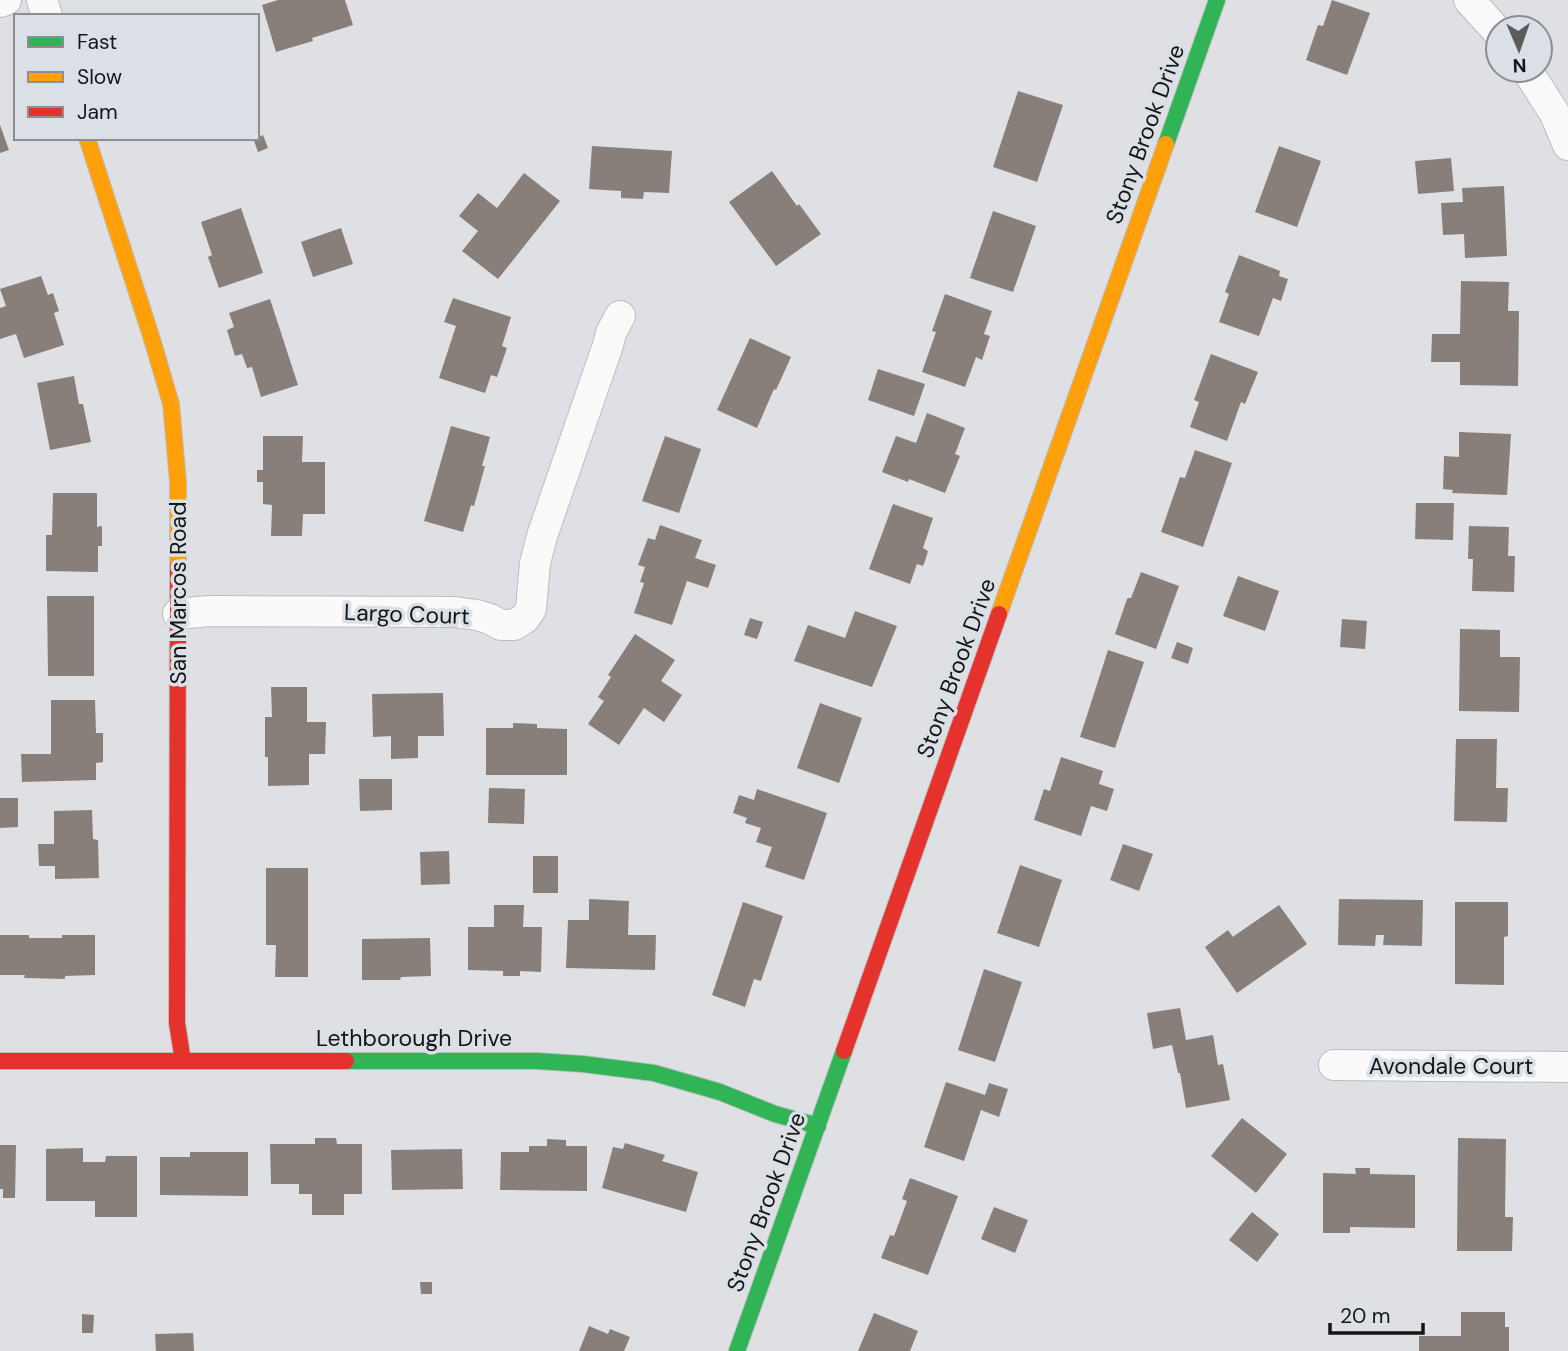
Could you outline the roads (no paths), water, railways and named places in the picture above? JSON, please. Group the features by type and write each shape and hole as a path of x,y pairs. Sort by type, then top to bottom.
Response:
{"street":[{"path":"0,2 6,0"},
{"name":"Stony Brook Drive","path":"737,1351 1217,0"},
{"path":"1469,0 1484,17"},
{"path":"1536,84 1555,114 1568,145"},
{"name":"San Marcos Road","path":"88,140 171,404 178,482 177,1023 183,1061"},
{"name":"Largo Court","path":"178,614 209,611 454,612 477,615 501,625 514,625 525,618 531,609 535,563 542,536 611,333 620,316"},
{"name":"Lethborough Drive","path":"0,1061 537,1061 583,1064 654,1073 720,1092 775,1114 818,1126"},
{"name":"Avondale Court","path":"1334,1065 1568,1067"}]}
